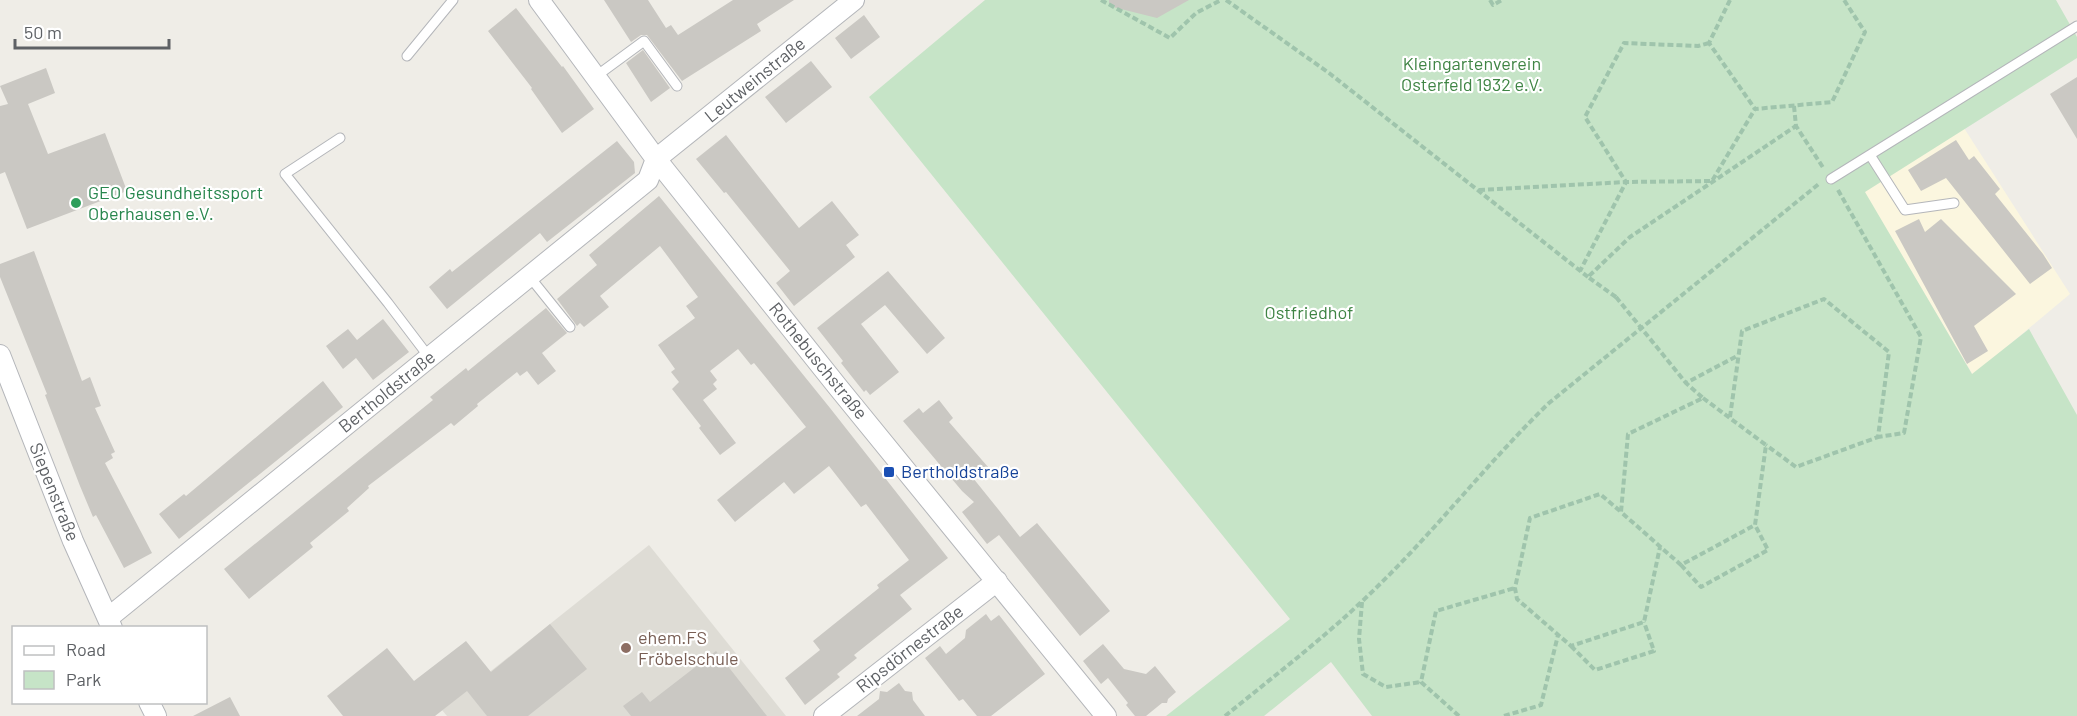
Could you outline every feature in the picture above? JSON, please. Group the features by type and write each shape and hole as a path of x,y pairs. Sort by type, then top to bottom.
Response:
{"street":[{"name":"Rothebuschstraße","path":"539,0 656,159 1106,716"},
{"name":"Leutweinstraße","path":"656,159 854,0"},
{"name":"Bertholdstraße","path":"110,623 429,357 648,180 656,159"},
{"name":"Siepenstraße","path":"0,355 73,541 110,623"},
{"name":"Ripsdörnestraße","path":"824,716 997,581"}],"lane":[{"path":"407,56 453,0"},
{"path":"1829,176 1869,155 2077,26"},
{"path":"595,77 644,41 677,86"},
{"path":"340,138 285,174 429,357"},
{"path":"1869,155 1905,210 1954,203"},
{"path":"529,276 570,327"}],"path":[{"path":"1101,0 1170,38 1196,13 1221,0"},
{"path":"1226,0 1329,73 1616,297 1686,383 1796,467 1878,437 1904,433 1922,337 1829,176 1796,126 1794,106"},
{"path":"1490,0 1493,5 1502,0"},
{"path":"1626,182 1585,117 1624,43 1698,46 1709,43 1730,0"},
{"path":"1755,109 1832,102 1865,32 1844,0"},
{"path":"1709,43 1755,109"},
{"path":"1712,181 1755,109"},
{"path":"1588,277 1630,237 1796,126"},
{"path":"1225,716 1362,601 1421,543 1515,437 1549,404 1829,176"},
{"path":"1479,190 1626,182 1712,181"},
{"path":"1580,271 1626,182"},
{"path":"1730,417 1742,331 1824,299 1889,352 1878,437"},
{"path":"1686,383 1737,356"},
{"path":"1621,512 1628,434 1703,398"},
{"path":"1660,546 1644,622 1654,651 1595,670 1517,599 1515,588 1530,518 1600,494 1660,546 1701,587 1768,550 1755,525 1766,445"},
{"path":"1680,566 1755,525"},
{"path":"1421,682 1436,611 1515,588"},
{"path":"1362,601 1359,639 1363,674 1386,687 1421,682 1459,716"},
{"path":"1571,646 1644,622"},
{"path":"1504,716 1541,705 1558,635"}],"shaded area":[{"path":"1964,128 2070,294 1973,375 1864,192"},
{"name":"ehem.FS Fröbelschule","path":"649,545 786,716 447,716 442,710"}],"green space":[{"path":"985,0 2056,0 2077,37 2077,58 1865,192 1972,374 2029,329 2077,415 2077,716 1372,716 1331,662 1264,716 1166,716 1290,619 869,97"}],"building":[{"path":"604,0 648,0 666,28 671,25 678,35 733,0 794,0 757,24 761,31 682,81 647,35 641,35 631,42"},
{"path":"1109,0 1189,0 1157,18 1109,6"},
{"path":"516,8 594,109 562,133 532,88 488,31"},
{"path":"864,15 880,37 851,59 835,38"},
{"path":"643,50 670,88 651,102 626,63"},
{"path":"811,61 832,87 786,123 765,97"},
{"path":"46,68 55,93 28,104 48,154 105,133 127,191 27,229 5,172 0,174 0,106 8,104 0,86"},
{"path":"2077,77 2077,139 2050,94"},
{"path":"726,135 799,228 832,201 859,235 846,245 855,257 794,306 776,283 790,271 696,159"},
{"path":"1956,140 1969,160 1974,156 2000,189 1995,194 2052,268 2030,284 1946,178 1921,191 1908,170"},
{"path":"617,141 634,162 635,173 547,242 540,233 447,309 429,287 450,269 452,272"},
{"path":"659,196 948,558 900,595 912,609 854,655 857,658 837,674 840,677 805,705 785,678 820,650 813,641 879,588 877,585 909,560 866,504 861,507 829,466 794,494 784,482 735,522 717,500 806,427 754,363 751,365 738,349 710,371 717,380 713,384 717,389 703,400 736,443 720,455 672,389 679,382 671,372 675,369 658,345 695,318 686,306 698,297 660,246 600,296 609,307 584,327 580,323 577,326 557,299 597,265 589,255"},
{"path":"1919,219 1925,232 1941,219 2016,294 1974,326 1988,351 1967,364 1895,231"},
{"path":"34,251 82,381 90,377 101,406 95,408 115,452 111,454 113,458 105,463 152,553 124,568 96,515 93,517 0,277 0,264"},
{"path":"888,271 945,338 927,354 885,305 861,324 899,372 870,395 866,390 864,392 841,363 843,361 817,328"},
{"path":"546,308 567,333 542,353 556,371 538,385 527,371 520,376 517,372 454,426 451,423 368,486 369,488 347,508 349,511 310,543 313,547 249,599 224,569 433,400 430,397 466,368 468,371"},
{"path":"383,319 409,352 373,380 356,358 343,369 326,346 348,329 357,340"},
{"path":"323,381 343,407 179,539 159,514 184,494 186,496"},
{"path":"939,400 953,418 949,422 988,467 973,478 1020,537 1037,523 1110,611 1080,636 999,535 987,544 962,512 974,502 903,421 919,408 923,413"},
{"path":"986,614 991,621 999,615 1045,674 991,716 977,716 963,699 959,701 925,658 940,646 946,654 965,638 966,630"},
{"path":"550,624 587,669 528,716 487,716 467,691 435,716 343,716 327,696 387,648 414,681 466,641 491,672"},
{"path":"1103,644 1124,669 1146,674 1155,666 1176,692 1167,703 1162,703 1146,716 1135,716 1126,705 1128,703 1108,678 1101,684 1083,661"},
{"path":"716,651 767,716 631,716 623,706 642,692 650,702"},
{"path":"899,683 905,691 912,692 913,700 925,716 857,716 879,699 880,691 887,692"},
{"path":"230,697 240,716 193,716"}],"place":[{"name":"GEO Gesundheitssport Oberhausen e.V.","path":"76,203"},
{"name":"Bertholdstraße","path":"889,472"},
{"name":"ehem.FS Fröbelschule","path":"626,648"}],"park label":[{"name":"Kleingartenverein Osterfeld 1932 e.V.","path":"1472,74"},
{"name":"Ostfriedhof","path":"1309,313"}]}
